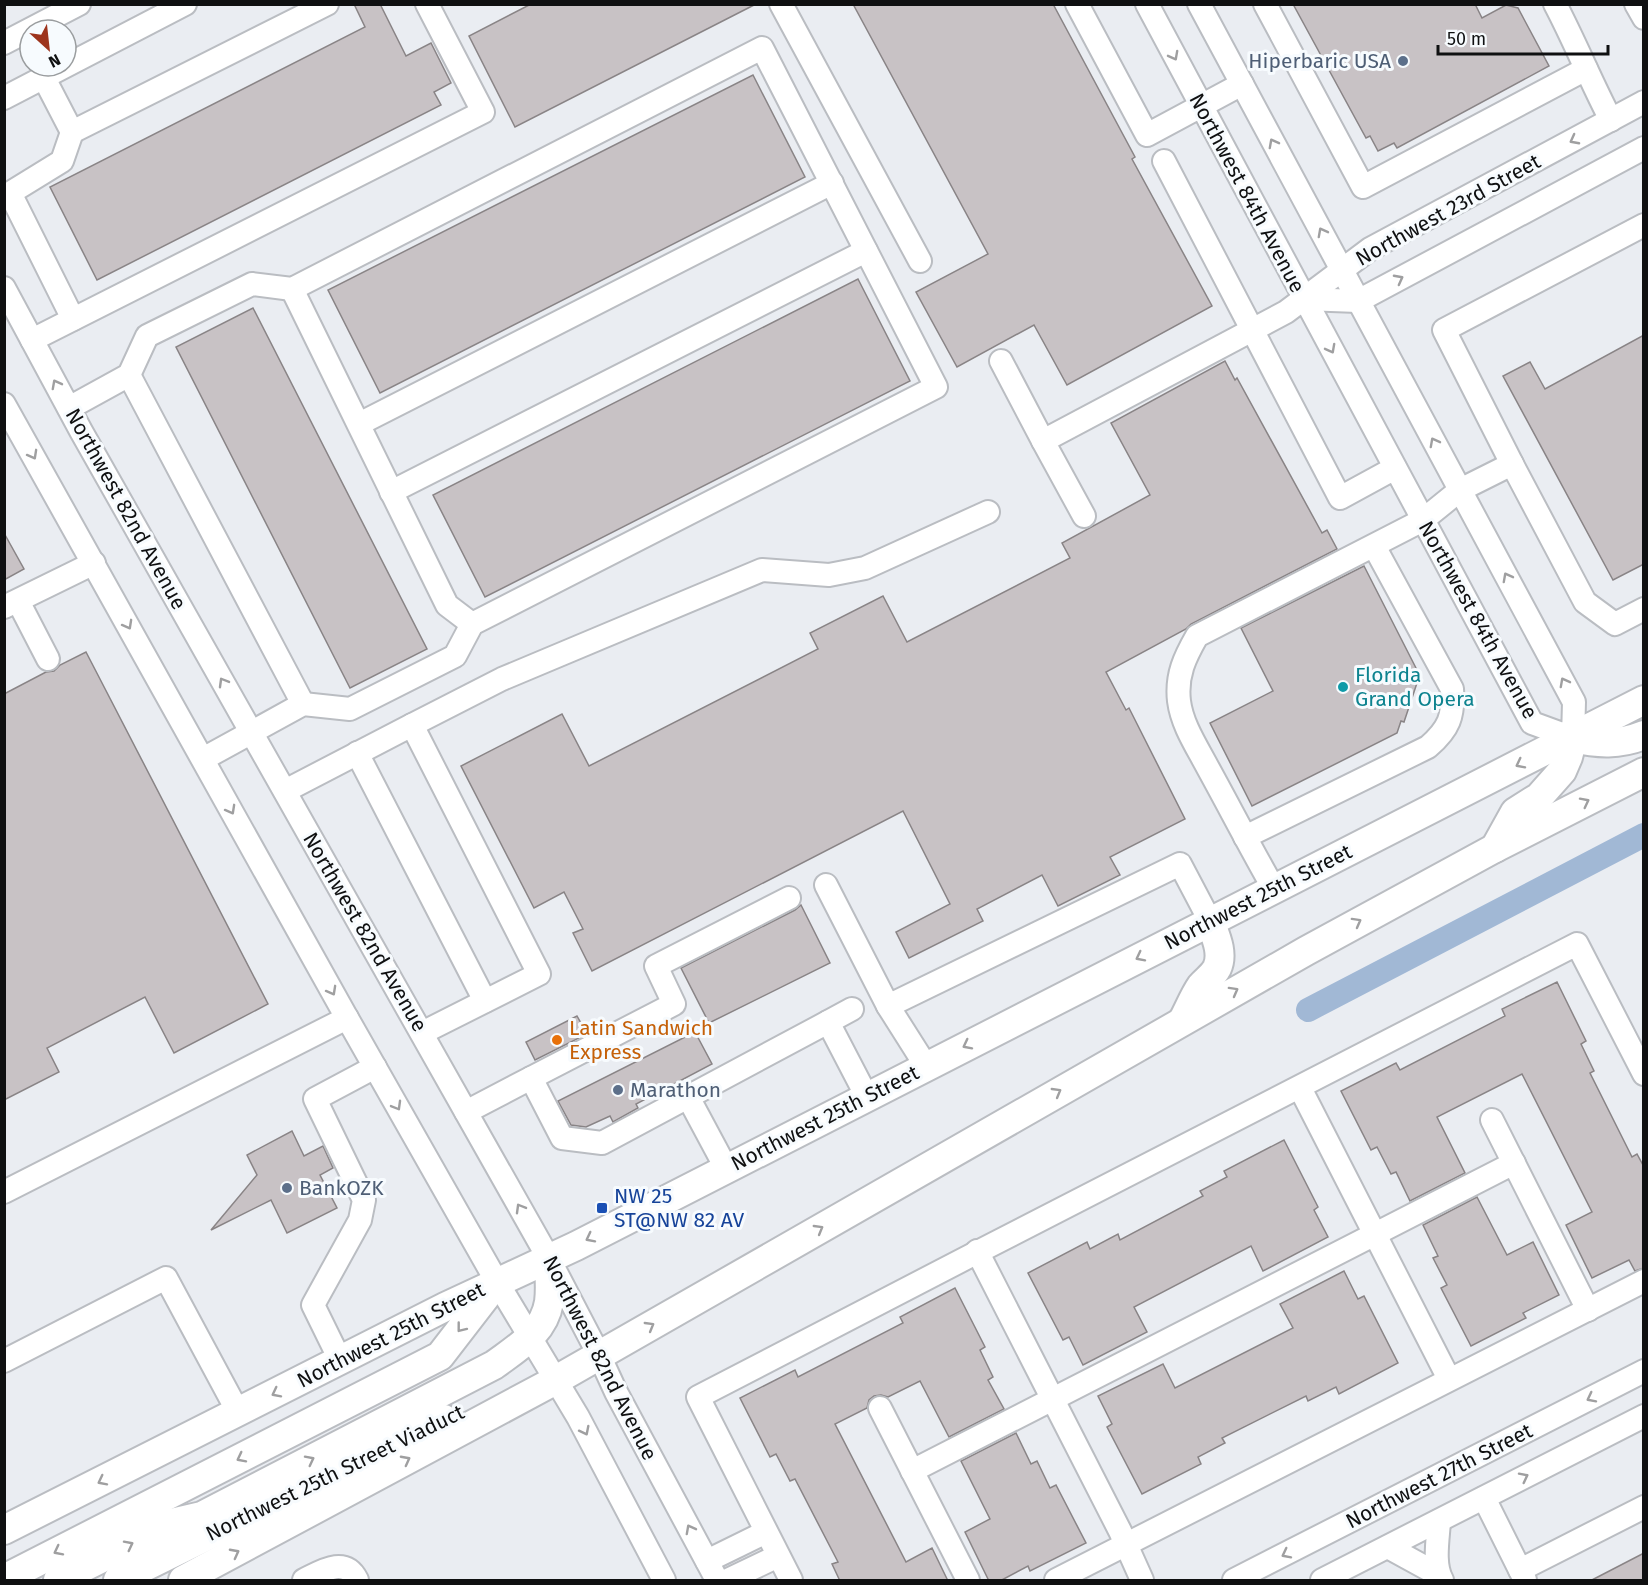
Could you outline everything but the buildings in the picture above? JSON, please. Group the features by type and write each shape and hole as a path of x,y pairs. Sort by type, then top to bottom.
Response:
{"main road":[{"name":"Northwest 25th Street","path":"4,1530 340,1360 497,1282 549,1259 1644,700"},
{"path":"1495,848 1515,812 1539,797 1562,771 1573,738 1593,743 1611,743 1644,735"},
{"path":"183,1581 556,1380 1183,1020 1369,916 1644,772"},
{"path":"1183,1020 1202,984 1217,968 1219,949 1210,921"},
{"path":"58,1581 172,1523 202,1516 494,1365 531,1338 543,1323 549,1302 549,1259"},
{"path":"4,1579 440,1356 497,1282"},
{"name":"Northwest 25th Street Viaduct","path":"118,1581 489,1396 556,1380"},
{"path":"154,1563 202,1516"}],"street":[{"path":"4,43 78,4"},
{"path":"78,60 185,4"},
{"path":"73,319 10,194 62,161 72,132 327,4"},
{"path":"32,340 483,112 428,4"},
{"path":"781,4 920,261"},
{"path":"1077,4 1147,135 1242,84"},
{"name":"Northwest 84th Avenue","path":"1146,4 1532,723 1573,738 1574,702 1199,4"},
{"path":"1264,4 1363,187 1586,69"},
{"path":"1555,4 1611,120"},
{"path":"1636,4 1644,18"},
{"path":"69,408 129,375 147,336 252,284 292,289 762,48 936,387 472,624 456,656 350,709 303,704 203,759"},
{"path":"4,99 44,78 72,132"},
{"name":"Northwest 23rd Street","path":"1304,299 1370,249 1644,102"},
{"name":"Northwest 23rd Street","path":"1304,299 1358,301 1644,148"},
{"path":"1164,161 1340,498 1395,468"},
{"path":"359,424 832,183"},
{"path":"1644,225 1444,330 1585,602 1615,624 1644,609"},
{"path":"391,492 866,251"},
{"name":"Northwest 82nd Avenue","path":"4,288 69,408 549,1259 616,1392 712,1571"},
{"path":"292,289 447,605 472,624"},
{"path":"1043,441 1286,312 1304,299"},
{"path":"1001,362 1084,516"},
{"path":"129,375 303,704"},
{"path":"4,404 347,1018 497,1282 578,1417 664,1581"},
{"path":"1274,889 1186,724 1179,702 1179,679 1186,656 1197,636 1423,520 1460,490 1512,464"},
{"path":"285,791 502,679 762,570 829,575 865,568 988,512"},
{"path":"1245,837 1428,747 1441,736 1449,722 1453,706 1452,689 1374,546"},
{"path":"48,659 11,604 94,563"},
{"path":"412,725 539,974 422,1033"},
{"path":"357,753 485,1001"},
{"path":"888,1006 1180,864 1210,921"},
{"path":"826,885 888,1006 926,1066"},
{"path":"466,1112 674,1004 656,966 789,898"},
{"path":"791,1581 698,1396 1578,944 1644,1074"},
{"path":"531,1078 562,1138 602,1143 852,1009"},
{"path":"4,1192 347,1018"},
{"path":"828,1022 867,1097"},
{"path":"340,1360 313,1305 360,1220 364,1200 315,1099 375,1067"},
{"path":"1300,1088 1449,1379"},
{"path":"688,1097 726,1168"},
{"path":"1492,1120 1588,1310"},
{"path":"912,1471 1514,1163"},
{"path":"977,1251 1142,1581"},
{"path":"4,1361 166,1278 238,1412"},
{"path":"1056,1581 1644,1281"},
{"name":"Northwest 27th Street","path":"1234,1581 1644,1371"},
{"path":"880,1408 968,1581"},
{"name":"Northwest 27th Street","path":"1322,1581 1644,1416"},
{"path":"1484,1498 1522,1575 1644,1507"},
{"path":"1438,1521 1438,1560 1441,1578"},
{"path":"712,1571 766,1532"},
{"path":"1388,1547 1441,1578"},
{"path":"728,1581 778,1556"},
{"path":"304,1581 330,1568 342,1567 354,1574 357,1581"}],"waterway":[{"path":"1308,1010 1644,835"}],"place":[{"name":"Hiperbaric USA","path":"1403,61"},
{"name":"Florida Grand Opera","path":"1343,687"},
{"name":"Latin Sandwich Express","path":"557,1040"},
{"name":"Marathon","path":"618,1090"},
{"name":"BankOZK","path":"287,1188"},
{"name":"NW 25 ST@NW 82 AV","path":"602,1208"}]}
